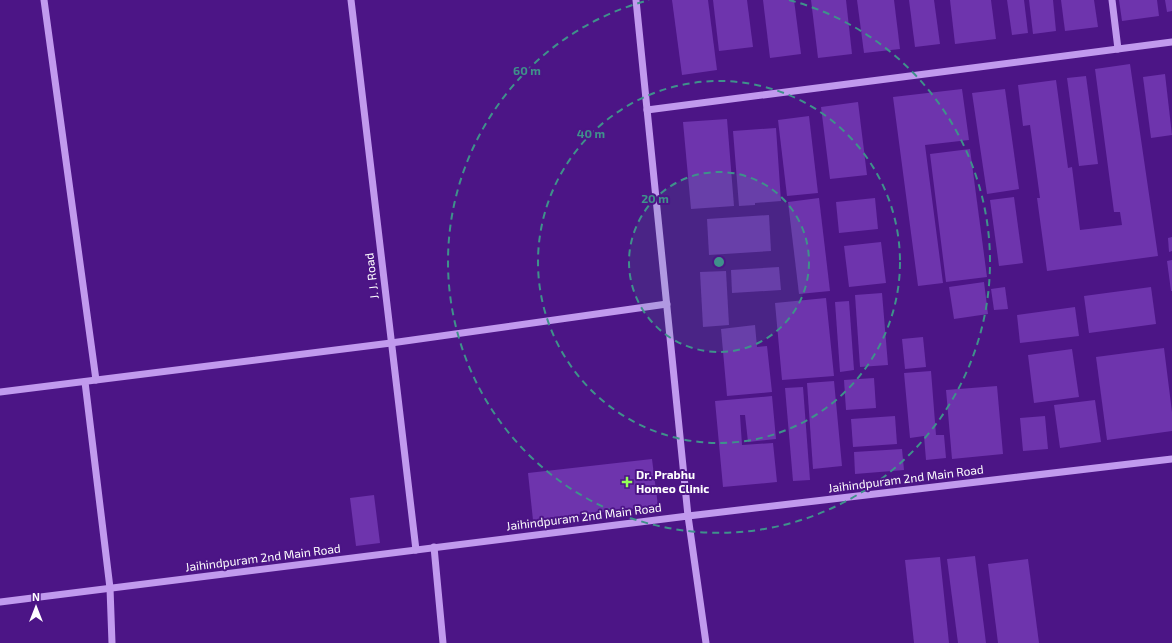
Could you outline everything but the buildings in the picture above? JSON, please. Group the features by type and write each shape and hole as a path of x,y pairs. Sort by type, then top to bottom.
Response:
{"street":[{"path":"44,0 96,380"},
{"name":"J. J. Road","path":"351,0 416,550"},
{"path":"636,0 688,516 706,643"},
{"path":"1112,0 1118,48"},
{"path":"647,110 1172,42"},
{"path":"0,392 392,343 667,304"},
{"path":"84,382 110,588 112,643"},
{"name":"Jaihindpuram 2nd Main Road","path":"0,602 688,516 1172,459"},
{"path":"434,547 443,643"}],"place":[{"name":"Dr. Prabhu Homeo Clinic","path":"627,482"}]}
